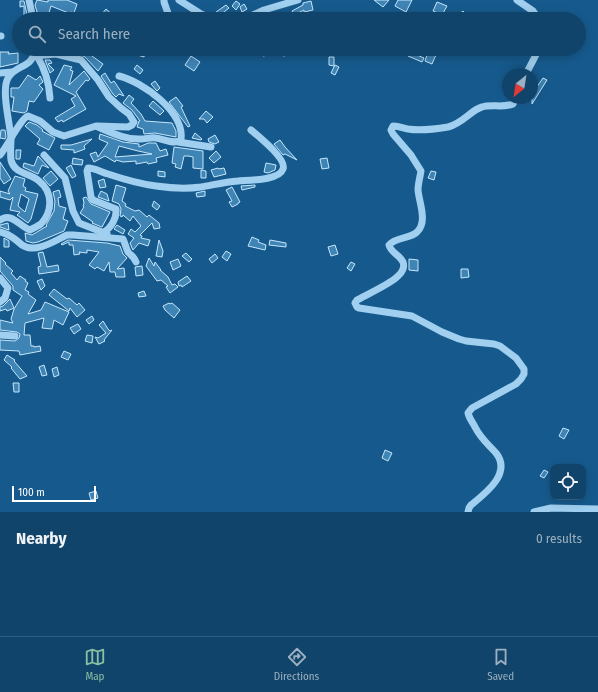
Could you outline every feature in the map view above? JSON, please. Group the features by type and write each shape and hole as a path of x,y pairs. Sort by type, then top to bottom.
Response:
{"street":[{"path":"29,0 32,12"},
{"path":"164,0 168,12"},
{"path":"179,0 198,12"},
{"path":"260,12 298,0"},
{"path":"517,0 534,12"},
{"path":"0,73 12,72 31,61 34,56"},
{"path":"36,56 47,76 50,98"},
{"path":"0,155 11,140 22,120 28,116 40,121 53,132 64,136 102,125 128,127 134,122 129,114 109,97 98,80 81,60 64,56"},
{"path":"529,68 535,56"},
{"path":"0,220 9,217 14,218 23,227 30,230 40,224 50,208 49,196 45,187 35,178 19,171 11,160 11,140 5,85 12,72"},
{"path":"119,76 135,82 172,112 180,128 181,140 178,142"},
{"path":"468,512 471,505 492,487 500,475 502,468 500,458 479,436 468,413 472,408 516,384 524,374 524,369 516,358 500,346 466,341 442,332 412,316 359,308 356,307 355,303 357,300 398,277 404,266 390,245 392,242 414,235 421,226 422,218 418,188 421,171 393,134 391,130 393,126 417,129 449,127 458,123 482,107 508,106 513,104"},
{"path":"96,126 131,139 143,140 152,137 211,147"},
{"path":"104,232 109,230 112,225 116,210 93,200 91,197 87,171 88,168 123,179 154,186 176,187 200,187 237,181 264,179 281,173 284,165 266,144 251,130"},
{"path":"44,154 65,178 68,184 73,211 79,223 104,232 114,238"},
{"path":"0,232 9,235 31,248 36,248 67,235 114,238 123,240 128,252 134,257 136,262"},
{"path":"0,278 8,288 5,298 0,302"},
{"path":"0,335 15,336"},
{"path":"534,512 551,508 598,508"}],"building":[{"path":"37,0 48,2 48,0 67,0 77,4 74,12 66,12 51,6 49,12 37,12 35,5"},
{"path":"374,0 389,0 383,7"},
{"path":"398,0 412,0 406,12 395,6"},
{"path":"20,1 24,1 26,12 24,12 24,6 20,7"},
{"path":"236,1 240,4 236,10 232,6"},
{"path":"311,1 313,10 292,12 303,5 303,3"},
{"path":"437,2 447,6 444,12 433,11"},
{"path":"244,4 247,9 242,12 240,7"},
{"path":"226,5 229,8 224,12 216,12"},
{"path":"0,52 9,52 8,54 12,54 12,56 18,56 18,63 0,67"},
{"path":"83,56 92,56 103,64 98,71"},
{"path":"191,56 200,62 194,71 185,65"},
{"path":"408,56 419,56 424,58 422,62"},
{"path":"427,56 436,56 432,64 425,61"},
{"path":"329,57 334,57 334,66 329,65"},
{"path":"45,60 50,60 52,63 48,64 54,70 50,73"},
{"path":"64,65 72,67 70,70 73,71 69,85 84,71 90,79 88,81 86,80 76,92 86,109 63,122 62,120 58,122 55,118 75,106 71,99 76,96 54,85"},
{"path":"137,65 143,70 140,74 134,69"},
{"path":"335,65 339,67 335,75 331,73"},
{"path":"105,73 111,83 114,81 124,96 119,94 116,97 113,94 101,76"},
{"path":"28,75 36,80 40,76 43,82 39,85 43,89 34,102 29,101 27,111 24,113 12,111 14,97 11,97 11,88 19,88"},
{"path":"543,78 547,80 538,94 538,85"},
{"path":"155,81 160,88 157,91 151,84"},
{"path":"129,95 134,99 131,103 145,121 172,123 176,131 176,137 155,133 144,134 143,129 137,127 140,121 132,110 123,103"},
{"path":"176,97 183,106 181,107 190,126 188,127 169,102"},
{"path":"153,101 164,111 160,115 149,106"},
{"path":"206,111 213,117 207,123 204,119 199,119"},
{"path":"29,122 37,125 43,130 42,131 55,138 49,150 37,144 40,139 25,126"},
{"path":"1,130 5,130 5,139 0,138"},
{"path":"195,133 202,139 201,140 192,138"},
{"path":"100,134 123,142 139,144 139,147 148,143 156,143 160,151 166,149 168,155 156,158 157,162 148,164 147,162 136,164 136,161 123,162 116,160 115,162 105,156 94,162 90,154 96,152 98,157 108,143 99,139","holes":["119,146 152,154 115,157"]},
{"path":"215,135 219,142 215,144 209,142 208,139"},
{"path":"92,139 84,146 85,149 74,153 74,150 61,149 61,145 71,145"},
{"path":"280,140 297,160 285,154 283,155 274,144"},
{"path":"174,147 203,151 203,169 193,168 193,157 188,156 184,156 181,169 175,167 176,164 172,163"},
{"path":"16,150 21,150 20,159 16,159"},
{"path":"216,151 221,157 214,163 209,158"},
{"path":"38,156 49,168 42,165 38,174 23,167 24,163 34,166"},
{"path":"73,158 83,160 82,165 72,164"},
{"path":"327,158 329,168 322,169 320,159"},
{"path":"0,162 11,179 4,184 0,178"},
{"path":"266,163 276,165 275,170 268,173 264,172"},
{"path":"71,165 76,176 72,178 66,168"},
{"path":"224,168 226,174 214,177 211,170"},
{"path":"201,170 206,171 206,178 201,178"},
{"path":"51,171 58,179 50,186 43,178"},
{"path":"158,171 165,172 165,177 158,176"},
{"path":"431,171 436,172 434,180 428,178"},
{"path":"15,176 25,179 23,186 26,188 25,191 38,194 31,219 28,223 17,215 20,212 10,210 13,197 10,200 0,197 0,191 10,194 8,191","holes":["21,194 29,199 25,212 18,206"]},
{"path":"104,179 106,187 100,188 98,181"},
{"path":"116,185 126,188 122,201 126,204 125,206 135,211 139,210 147,217 149,215 159,223 160,228 154,229 152,223 140,235 142,236 141,238 150,240 148,246 139,243 133,250 130,243 134,238 128,234 131,229 135,232 141,226 133,216 130,221 123,215 122,217 120,216 121,209 119,204 112,201"},
{"path":"255,185 255,187 242,190 241,186"},
{"path":"232,187 240,202 232,207 229,202 232,201 226,190"},
{"path":"59,190 61,197 58,198 59,206 66,208 63,219 68,221 64,231 38,242 33,243 26,241 25,233 32,235 47,226 46,225 54,211 55,201 53,192"},
{"path":"101,191 107,194 109,201 98,197"},
{"path":"205,191 205,196 197,197 196,193"},
{"path":"86,197 91,204 110,212 102,227 92,223 93,222 80,213 84,207 83,198"},
{"path":"154,201 160,206 157,210 152,206"},
{"path":"8,223 9,230 0,227 0,225"},
{"path":"117,225 125,230 123,234 114,229"},
{"path":"252,237 259,240 258,242 266,245 265,250 248,246"},
{"path":"4,238 9,241 9,247 4,247"},
{"path":"68,240 107,243 120,246 123,254 127,258 117,269 124,268 125,277 116,277 115,272 110,272 109,262 104,271 97,267 95,269 89,265 99,252 87,250 87,253 79,252 80,254 74,255 73,245 69,245 69,242 62,245 61,244"},
{"path":"159,240 163,251 162,257 156,256"},
{"path":"270,240 286,243 286,247 269,245"},
{"path":"335,245 338,254 331,256 328,247"},
{"path":"226,251 231,254 227,261 222,257"},
{"path":"43,252 47,267 58,265 59,271 39,274 38,267 41,266 38,253"},
{"path":"186,253 192,259 189,262 182,256"},
{"path":"215,254 218,258 212,263 209,259"},
{"path":"0,257 13,271 11,273 17,280 20,276 28,283 25,290 29,292 28,294 36,300 28,314 41,310 45,302 69,312 63,325 54,320 52,329 42,328 44,318 25,323 24,335 30,335 31,346 40,346 41,351 20,355 19,351 0,350 0,340 15,341 19,338 20,334 17,332 0,330 0,320 13,323 11,319 14,309 22,296 13,290 13,286 0,271"},
{"path":"149,258 154,266 155,262 160,270 168,277 172,285 175,284 178,287 170,293 166,287 168,286 161,280 157,281 146,266"},
{"path":"178,259 181,266 173,270 170,262"},
{"path":"409,259 418,260 418,271 409,270"},
{"path":"351,262 355,264 351,271 347,268"},
{"path":"142,266 143,275 136,276 135,267"},
{"path":"461,269 468,269 469,277 461,278"},
{"path":"187,276 191,281 182,287 181,285 179,286 178,282"},
{"path":"42,279 45,286 41,290 37,281"},
{"path":"54,289 77,305 79,303 85,310 77,317 70,308 69,311 49,295"},
{"path":"144,291 146,296 139,297 138,293"},
{"path":"10,299 14,308 7,311 6,309 0,311 0,307"},
{"path":"172,303 180,310 174,318 165,310 163,306"},
{"path":"92,316 94,320 89,324 86,320"},
{"path":"103,321 110,331 112,330 104,340 105,341 99,344 95,337 98,338 106,333 99,325"},
{"path":"78,324 81,329 74,334 70,328"},
{"path":"87,335 93,336 92,343 85,341"},
{"path":"64,351 71,354 68,360 61,357"},
{"path":"7,355 15,360 14,361 27,376 20,379 11,368 12,367 4,360"},
{"path":"44,365 47,375 42,376 39,367"},
{"path":"57,367 59,375 54,377 52,369"},
{"path":"13,383 19,383 19,392 14,392"},
{"path":"563,428 569,430 564,439 559,436"},
{"path":"385,450 392,453 388,461 382,458"},
{"path":"544,470 548,472 544,478 540,476"},
{"path":"96,491 98,498 91,500 89,493"}]}
